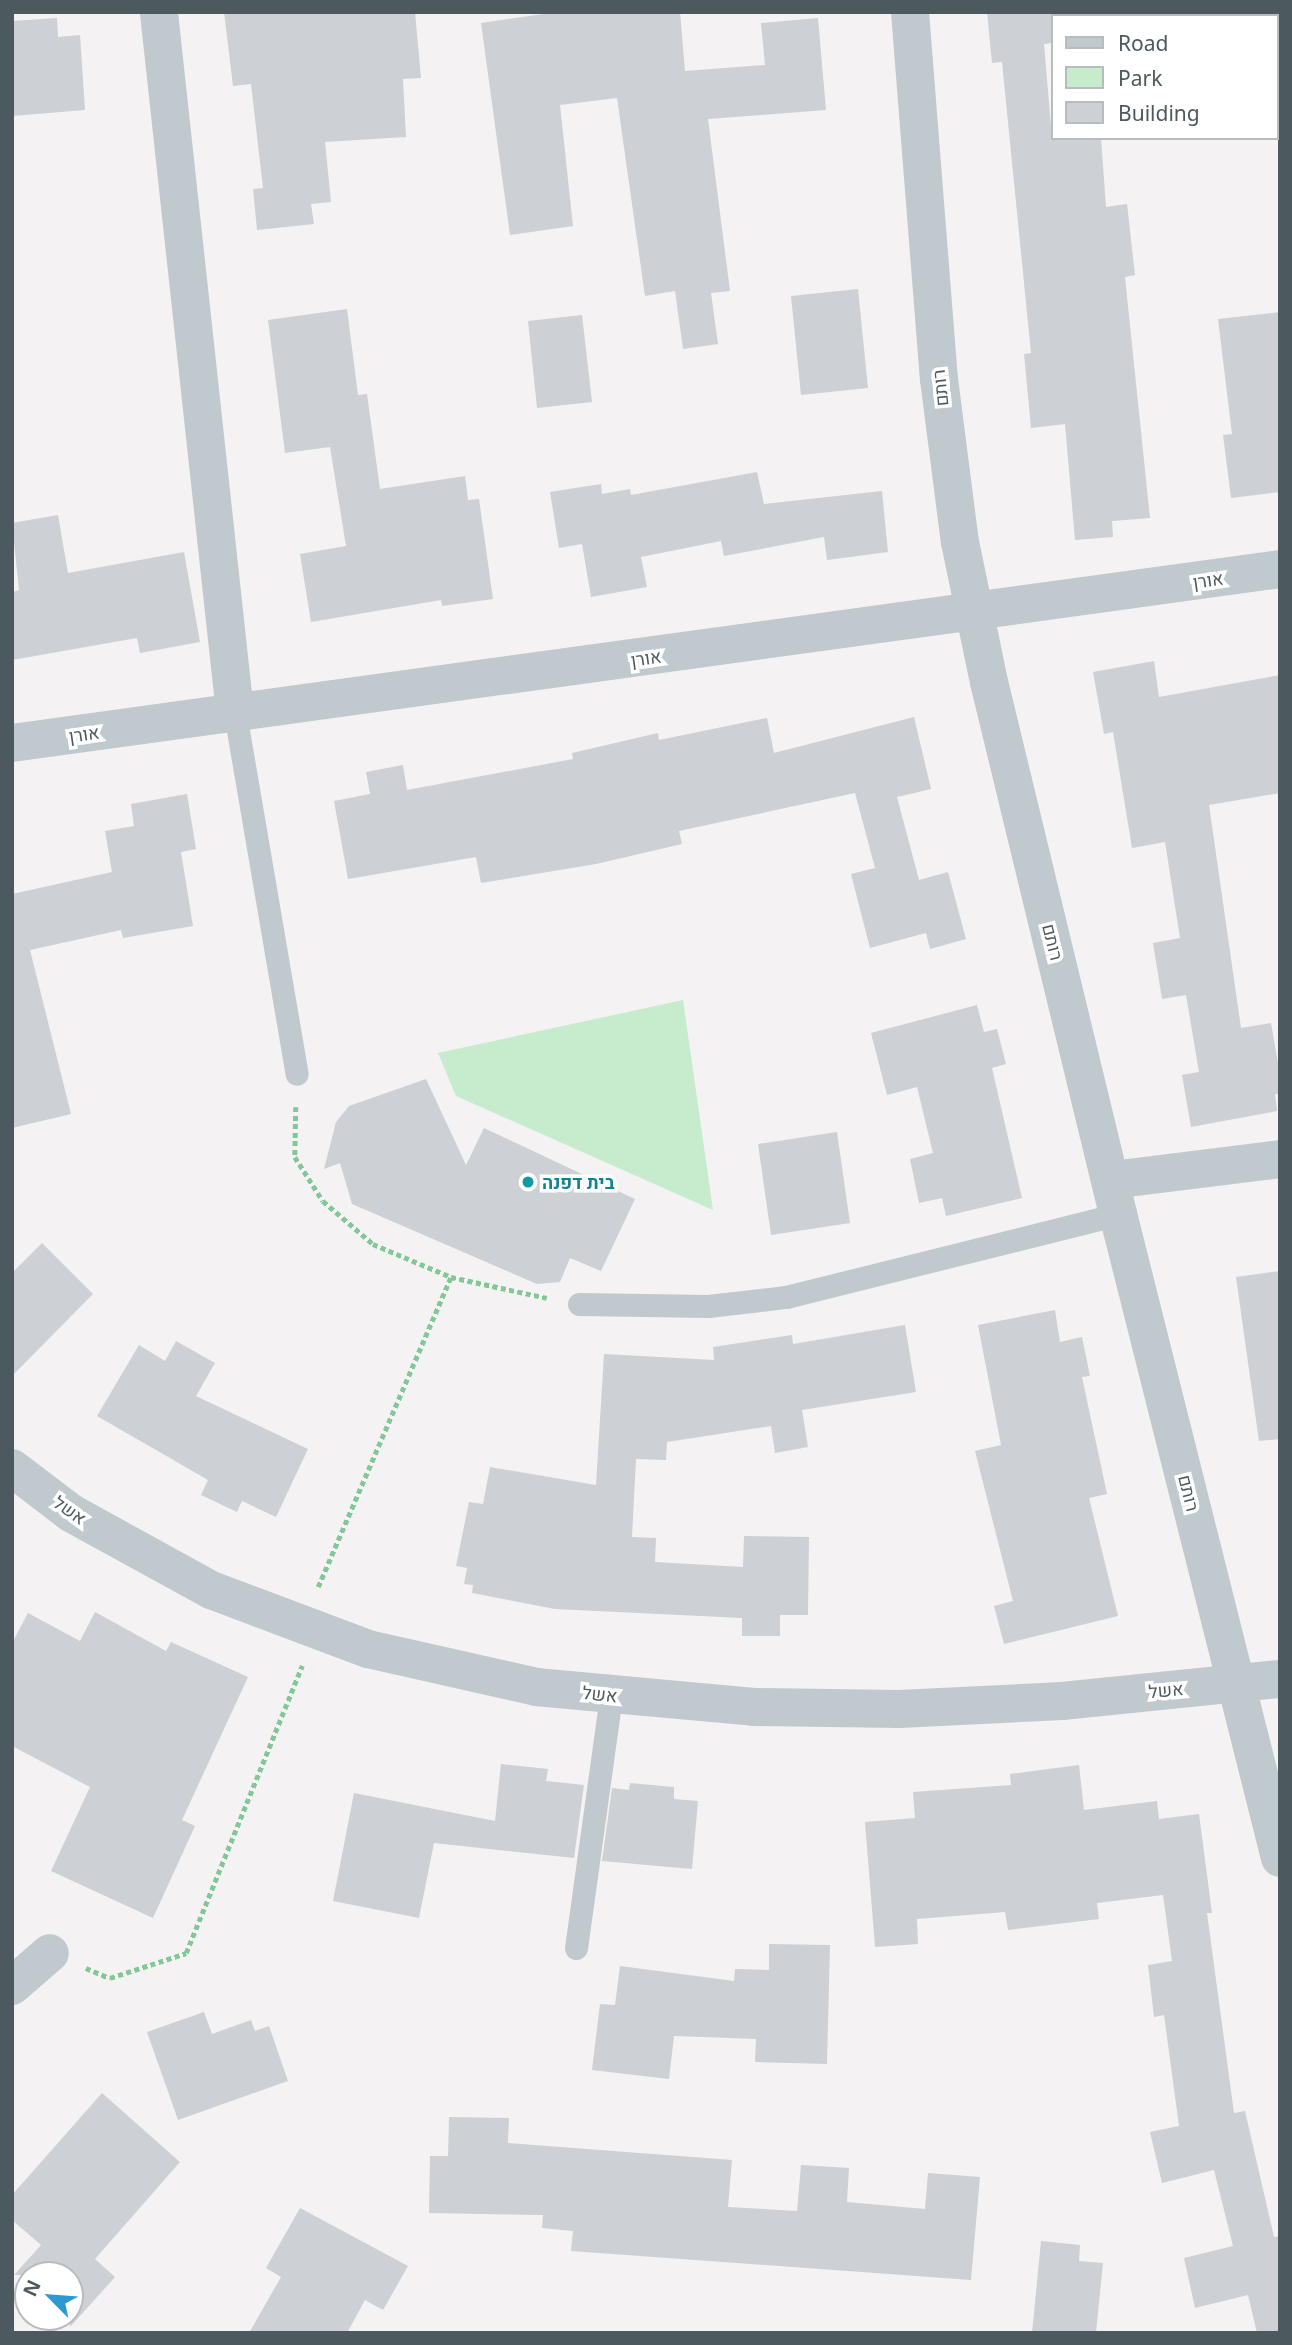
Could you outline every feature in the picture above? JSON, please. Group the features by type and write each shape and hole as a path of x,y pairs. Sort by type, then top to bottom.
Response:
{"street":[{"name":"רותם","path":"911,12 944,426 960,542 978,614 994,705 1280,1858"},
{"path":"159,13 235,713"},
{"name":"אורן","path":"12,743 978,614 1280,569"},
{"path":"1115,1197 1280,1159"},
{"name":"אשל","path":"12,1468 71,1513 138,1553 211,1590 309,1629 451,1670 611,1695 754,1707 899,1709 1280,1679"},
{"path":"12,1986 50,1953"}],"lane":[{"path":"235,713 298,1074"},
{"path":"579,1304 708,1306 786,1297 1115,1197"},
{"path":"576,1948 611,1695"}],"path":[{"path":"298,1074 295,1157 323,1201 373,1244 451,1277 579,1304"},
{"path":"50,1953 110,1978 186,1953 309,1629 451,1277"}],"green space":[{"path":"683,1000 713,1210 456,1096 438,1053"}],"building":[{"path":"224,12 415,12 421,78 403,79 406,137 325,142 331,202 311,204 314,224 257,230 253,189 263,188 251,84 233,86"},
{"path":"557,12 680,12 685,71 765,65 761,23 818,18 826,110 708,119 730,291 711,293 718,344 683,349 675,291 645,296 617,98 560,105 573,226 510,235 481,23"},
{"path":"987,12 1115,12 1050,14 1050,43 1044,44 1050,140 1101,140 1106,207 1127,204 1135,275 1125,277 1150,518 1112,521 1113,537 1075,540 1065,424 1031,428 1024,354 1031,353 1002,62 992,63"},
{"path":"57,18 58,37 80,35 85,110 12,116 12,21"},
{"path":"858,289 868,388 801,395 791,296"},
{"path":"347,309 358,395 367,394 380,489 465,476 468,500 479,499 493,599 442,606 441,600 311,622 300,554 346,546 330,447 285,453 268,320"},
{"path":"1280,312 1280,492 1231,498 1223,435 1232,434 1218,319"},
{"path":"582,315 592,402 537,408 528,321"},
{"path":"757,472 764,504 882,491 888,552 827,560 824,537 724,556 721,541 641,557 647,587 591,597 582,544 559,548 550,492 601,484 602,494 630,489 631,495"},
{"path":"58,515 68,573 184,552 200,642 140,653 137,638 12,660 12,592 19,590 12,523"},
{"path":"1154,661 1159,697 1280,675 1280,793 1209,805 1241,1028 1271,1023 1280,1075 1280,1094 1275,1094 1277,1111 1191,1127 1182,1075 1199,1072 1186,995 1162,999 1153,943 1180,938 1165,842 1132,848 1113,732 1104,734 1093,672"},
{"path":"914,717 931,789 897,797 919,880 948,872 966,939 930,949 926,933 870,948 851,874 875,868 855,793 679,831 682,844 596,864 481,883 476,857 348,879 334,801 370,794 366,772 403,765 407,790 573,759 572,753 658,733 659,740 767,718 774,753"},
{"path":"187,794 196,849 181,852 193,926 123,938 121,930 30,950 71,1114 12,1128 12,894 112,872 105,831 134,826 131,804"},
{"path":"977,1005 984,1032 997,1029 1006,1064 992,1068 1022,1198 946,1216 942,1198 919,1203 910,1159 933,1153 917,1087 887,1095 871,1033"},
{"name":"בית דפנה","path":"426,1079 466,1165 484,1128 635,1199 601,1271 570,1258 560,1282 537,1284 352,1204 340,1163 324,1169 336,1122 349,1106"},
{"path":"837,1132 850,1223 771,1235 758,1144"},
{"path":"42,1243 93,1294 12,1376 12,1273"},
{"path":"1280,1271 1280,1439 1259,1441 1236,1277"},
{"path":"1055,1310 1060,1342 1082,1337 1090,1376 1082,1377 1107,1494 1089,1498 1118,1616 1004,1644 994,1606 1013,1601 975,1451 1001,1445 978,1325"},
{"path":"905,1325 916,1392 802,1410 808,1447 775,1453 771,1426 667,1442 666,1460 636,1459 632,1537 656,1538 655,1562 743,1567 744,1536 809,1537 808,1615 780,1615 780,1636 742,1636 742,1618 555,1609 472,1593 473,1585 464,1584 467,1568 456,1566 469,1502 483,1504 490,1467 596,1485 604,1354 714,1360 713,1347 792,1335 793,1344"},
{"path":"176,1341 215,1363 196,1396 308,1449 276,1517 242,1501 237,1512 201,1495 208,1480 97,1416 139,1345 165,1361"},
{"path":"95,1612 166,1651 171,1642 248,1677 182,1820 195,1826 153,1918 51,1871 90,1787 12,1746 12,1643 28,1613 80,1641"},
{"path":"501,1764 548,1769 546,1781 584,1785 574,1858 434,1843 419,1918 333,1901 354,1793 495,1821"},
{"path":"1079,1765 1084,1810 1157,1801 1159,1819 1199,1814 1212,1913 1207,1913 1234,2113 1245,2111 1274,2237 1280,2236 1280,2333 1257,2333 1248,2295 1195,2308 1184,2258 1233,2246 1214,2170 1162,2183 1150,2132 1179,2126 1164,2015 1154,2017 1148,1965 1172,1961 1163,1895 1097,1903 1099,1919 1008,1930 1005,1912 917,1919 918,1944 875,1947 865,1822 915,1818 913,1792 1011,1785 1010,1774"},
{"path":"630,1783 674,1787 674,1799 698,1801 692,1869 602,1861 612,1788 629,1790"},
{"path":"769,1944 830,1945 827,2064 755,2062 756,2039 674,2036 669,2079 592,2070 600,2004 615,2005 620,1966 734,1981 735,1969 769,1970"},
{"path":"204,2012 212,2034 251,2020 255,2031 269,2026 288,2081 178,2120 147,2032"},
{"path":"102,2093 180,2162 95,2259 115,2277 84,2311 84,2261 27,2261 41,2245 12,2220 12,2195"},
{"path":"449,2117 509,2118 508,2143 732,2160 728,2207 797,2211 801,2165 849,2168 847,2202 925,2209 928,2173 980,2177 971,2280 571,2251 573,2231 542,2228 543,2215 429,2213 430,2156 448,2156"},
{"path":"300,2208 408,2266 383,2310 365,2300 347,2333 249,2333 281,2277 266,2268"},
{"path":"1041,2241 1080,2245 1079,2261 1103,2263 1096,2333 1032,2333"}],"place":[{"name":"בית דפנה","path":"528,1182"}]}
